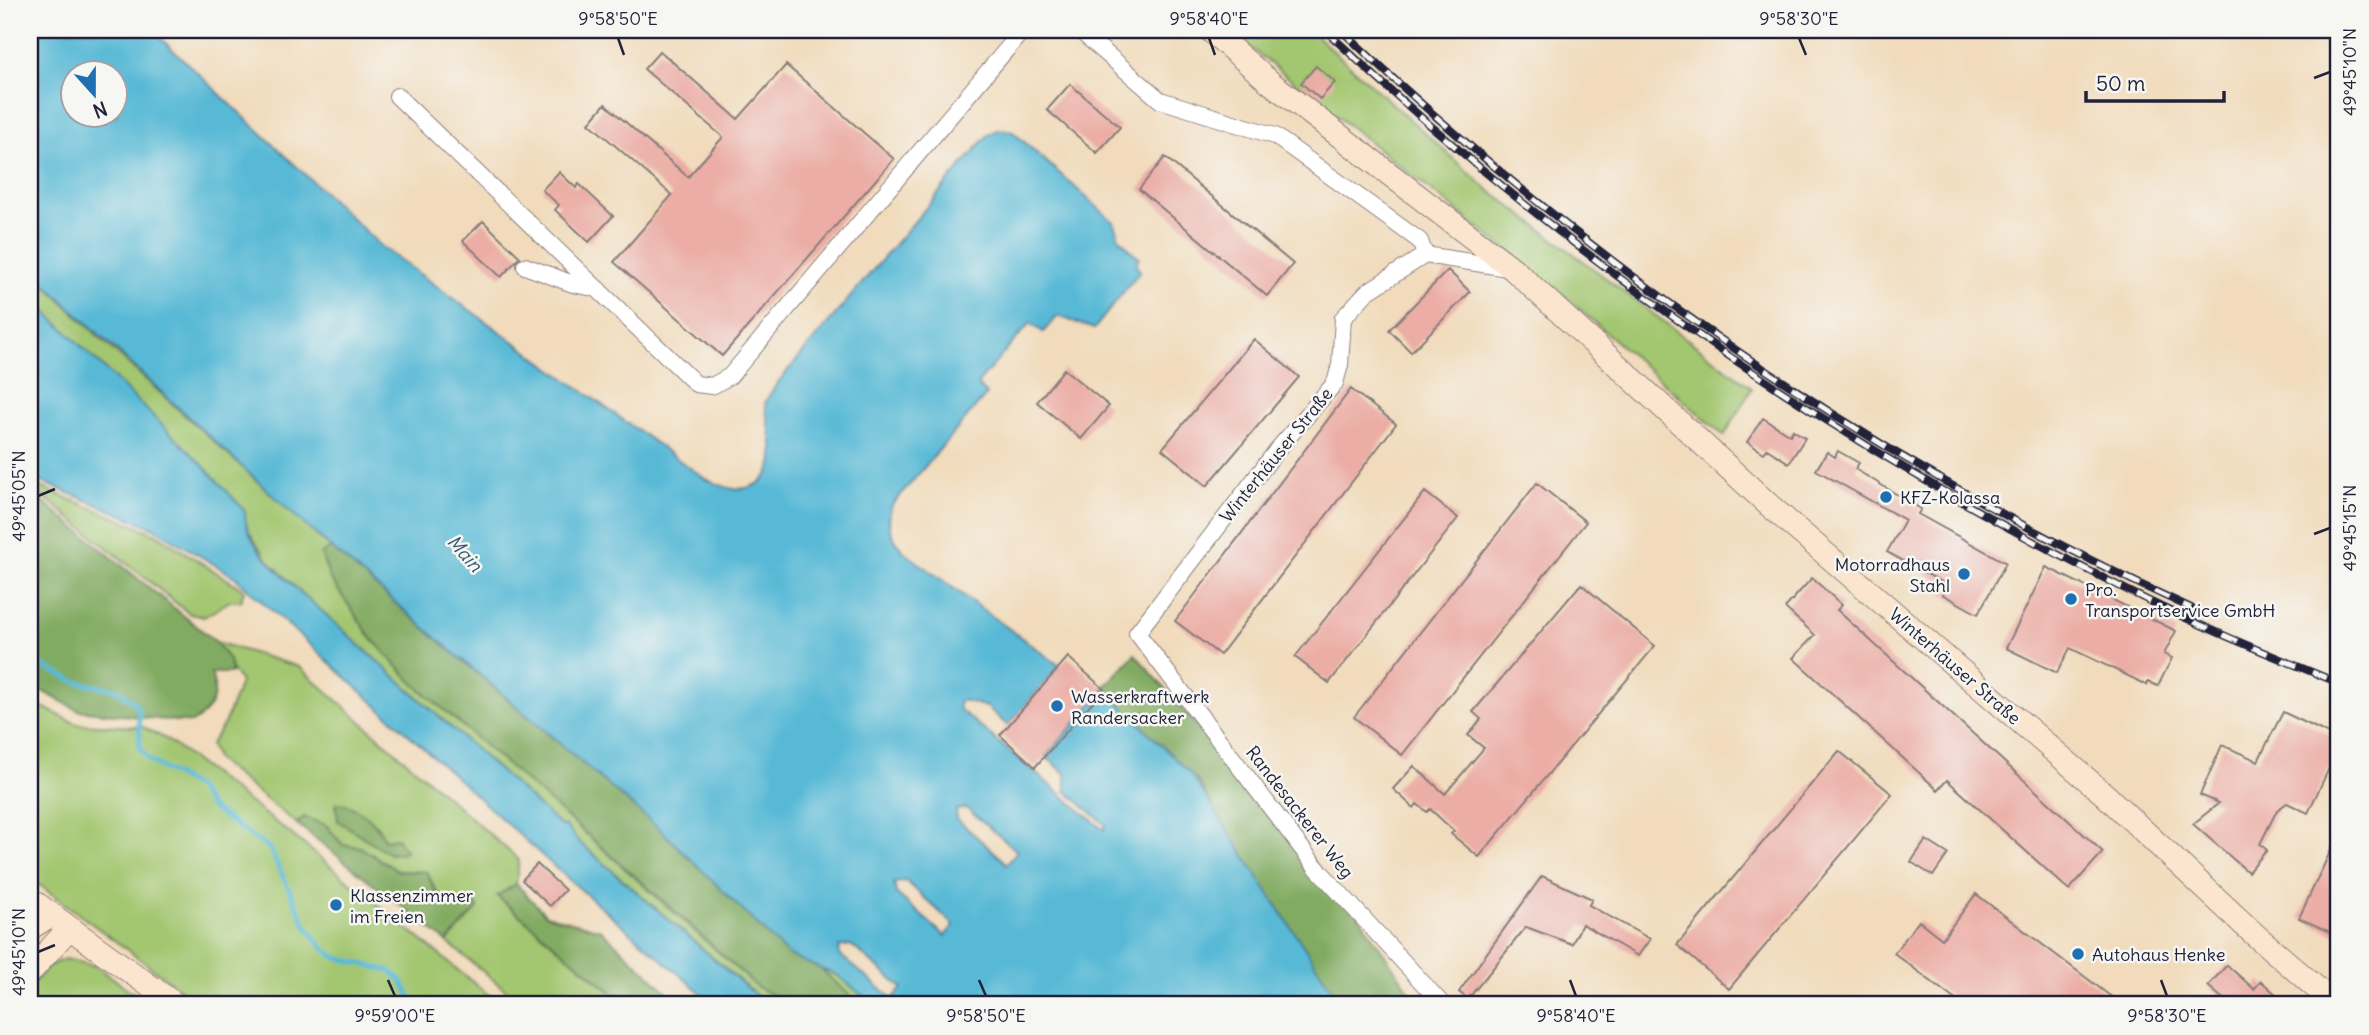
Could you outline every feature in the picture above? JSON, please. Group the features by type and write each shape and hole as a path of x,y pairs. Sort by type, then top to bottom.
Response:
{"main road":[{"name":"Winterhäuser Straße","path":"1210,30 1271,83 1513,269 1770,506 2104,794 2253,933 2336,1005"},
{"path":"30,899 176,1005"},
{"path":"30,928 60,921"},
{"path":"30,972 60,921"}],"street":[{"path":"397,96 696,384 712,386 730,376 1023,30"},
{"path":"1079,30 1160,100 1275,135 1420,241 1424,255 1513,269"},
{"name":"Winterhäuser Straße","path":"1137,633 1277,450 1335,383 1340,365 1343,318 1367,292 1424,255"},
{"path":"525,266 573,284 598,289"},
{"name":"Randesackerer Weg","path":"1137,633 1316,867 1443,1005"}],"green space":[{"path":"1228,30 1310,30 1486,188 1752,388 1724,436 1561,293"},
{"path":"30,270 101,339 331,548 321,555 548,800 757,987 790,1005 768,1005 579,842 565,825 561,826 295,587 268,560 245,526 30,296"},
{"path":"33,484 156,534 244,590 241,601 230,601 204,617 190,614 34,489"},
{"path":"30,491 216,642 229,660 232,673 211,673 214,696 209,708 199,718 192,723 78,710 30,685"},
{"path":"331,548 663,832 788,955 820,968 852,998 852,1005 790,1005 757,987 675,911 412,682 372,639 329,577 321,554"},
{"path":"216,642 299,667 519,860 516,884 497,896 626,1005 524,1005 447,942 478,908 445,900 436,890 427,872 398,871 360,847 343,845 304,817 297,824 217,760 210,745 224,724 241,681 233,673"},
{"path":"1135,654 1355,910 1419,1005 1309,1005 1264,901 1199,782 1103,688"},
{"path":"30,701 77,724 143,727 166,739 291,834 501,1005 202,1005 30,878"},
{"path":"336,803 365,815 377,827 384,840 397,838 406,852 390,854 338,821"},
{"path":"304,817 326,825 343,845 360,847 398,871 427,872 435,889 444,899 456,903 475,901 478,908 447,942 297,824"},
{"path":"516,884 546,915 601,930 681,1005 627,1005 497,896"},
{"path":"65,959 96,966 150,1005 30,1005 30,986 50,965"},
{"path":"820,968 837,975 874,1005 852,1005 852,998"}],"water":[{"name":"Main","path":"30,30 152,30 382,247 704,478 729,488 741,489 755,485 765,479 770,470 773,448 765,402 778,382 987,136 999,129 1013,132 1114,222 1119,238 1139,258 1136,265 1140,271 1094,329 1058,316 1043,332 1030,323 977,384 987,394 892,505 890,530 904,552 1060,666 1008,726 987,707 963,700 959,703 959,709 1104,830 1106,825 1066,791 1066,774 1046,757 1104,689 1191,774 1342,1005 874,1005 837,975 788,955 663,832 306,526 30,270","holes":["966,808 1017,851 1007,864 957,819 956,810","906,881 954,925 945,936 896,893 894,883","851,945 902,988 893,999 840,955 839,947"]},
{"path":"30,296 201,463 245,511 249,533 278,571 561,826 565,825 579,842 767,1005 715,1005 557,869 235,577 152,527 30,477"}],"building":[{"path":"660,51 738,119 786,65 894,159 722,356 614,262 672,195 589,123 605,104 688,177 723,137 644,69"},
{"path":"1316,66 1335,82 1320,99 1301,83"},
{"path":"1070,84 1120,127 1097,153 1047,110"},
{"path":"1165,157 1293,264 1267,296 1139,189"},
{"path":"559,172 576,188 579,184 613,216 589,242 555,210 559,205 542,190"},
{"path":"483,221 520,257 501,277 463,241"},
{"path":"1448,270 1470,292 1411,352 1389,330"},
{"path":"1254,339 1299,377 1207,486 1162,449"},
{"path":"1064,369 1109,406 1081,439 1037,402"},
{"path":"1351,389 1396,424 1220,655 1175,621"},
{"path":"1763,418 1790,435 1793,430 1805,438 1789,463 1767,449 1764,453 1747,442"},
{"name":"Motorradhaus Stahl","path":"1838,451 1859,463 1855,469 1921,509 1918,514 2006,563 1978,614 1942,594 1947,585 1887,552 1905,520 1816,470 1827,452 1835,457"},
{"path":"1537,483 1586,522 1402,755 1354,717"},
{"path":"1425,492 1458,518 1329,683 1295,657"},
{"name":"Pro. Transportservice GmbH","path":"2046,567 2176,631 2164,654 2172,658 2158,686 2148,682 2147,685 2070,648 2057,673 2006,648"},
{"path":"1812,578 1842,605 1837,610 2103,852 2069,890 1947,780 1938,790 1793,658 1815,635 1785,608"},
{"path":"1581,584 1655,646 1479,857 1451,834 1454,831 1430,809 1427,812 1417,804 1414,808 1393,789 1414,766 1445,794 1484,748 1468,735 1481,719 1473,712"},
{"name":"Wasserkraftwerk Randersacker","path":"1068,657 1104,689 1035,767 1000,735"},
{"path":"2283,712 2339,739 2339,747 2308,813 2287,803 2277,810 2260,844 2267,850 2248,872 2193,824 2219,803 2200,795 2222,745 2258,761"},
{"path":"1839,751 1892,794 1729,989 1677,945"},
{"path":"2339,833 2339,936 2299,918"},
{"path":"1926,840 1948,854 1933,876 1911,862"},
{"path":"537,864 565,890 550,906 522,880"},
{"path":"1542,876 1592,899 1589,905 1650,939 1638,956 1582,924 1572,944 1526,927 1468,999 1459,992"},
{"path":"1976,894 2122,1005 1962,1005 1894,953 1919,921 1942,939"},
{"path":"2227,965 2254,989 2261,981 2288,1005 2230,1005 2208,986"}],"waterway":[{"path":"30,660 76,682 119,690 134,703 139,710 140,748 149,760 197,788 210,807 270,849 307,927 322,947 335,957 390,971 401,980 415,1005"}],"railway":[{"path":"1325,30 1416,113 1606,268 1705,340 1807,408 2018,533 2127,590 2206,627 2339,683"},
{"path":"1341,30 1436,117 1535,200 1637,279 1742,354 1851,425 1962,491 2075,552 2191,608"}],"place":[{"name":"KFZ-Kolassa","path":"1886,497"},
{"name":"Motorradhaus Stahl","path":"1964,574"},
{"name":"Pro. Transportservice GmbH","path":"2071,599"},
{"name":"Wasserkraftwerk Randersacker","path":"1057,706"},
{"name":"Klassenzimmer im Freien","path":"336,905"},
{"name":"Autohaus Henke","path":"2078,954"}]}
